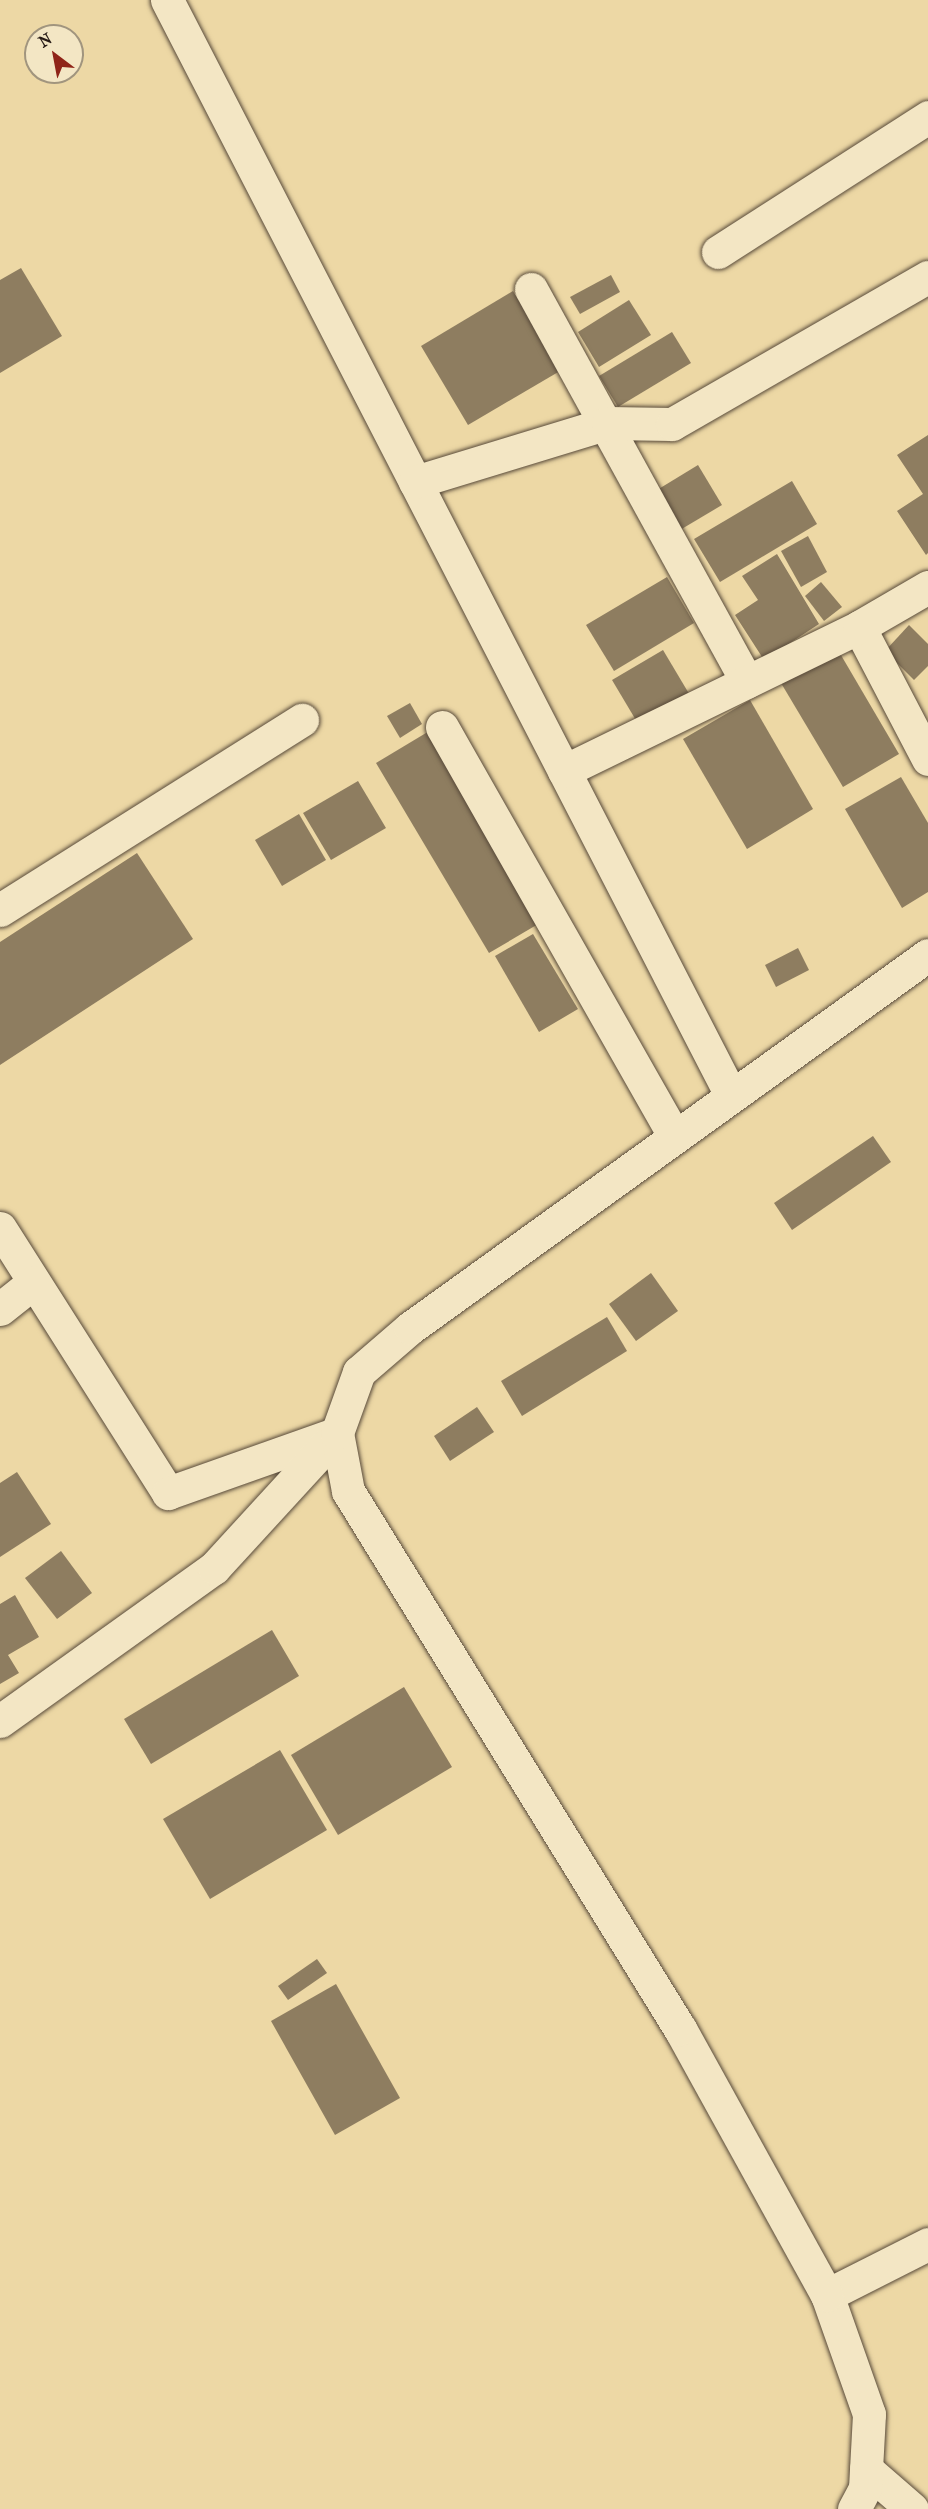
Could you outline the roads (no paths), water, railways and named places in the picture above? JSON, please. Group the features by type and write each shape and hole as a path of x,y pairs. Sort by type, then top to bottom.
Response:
{"street":[{"path":"166,0 731,1095"},
{"path":"718,252 928,117"},
{"path":"415,482 608,423 672,424 928,277"},
{"path":"531,289 608,423 747,682"},
{"path":"564,771 859,627 928,587"},
{"path":"859,627 928,759"},
{"path":"0,910 302,720"},
{"path":"442,727 674,1136"},
{"path":"0,1721 214,1568 337,1433 359,1372 410,1328 928,955"},
{"path":"0,1228 168,1493 337,1433"},
{"path":"0,1309 34,1282"},
{"path":"337,1433 348,1491 680,2029 827,2295 869,2414 866,2469 854,2509"},
{"path":"827,2295 928,2244"},
{"path":"866,2469 912,2509"}]}
